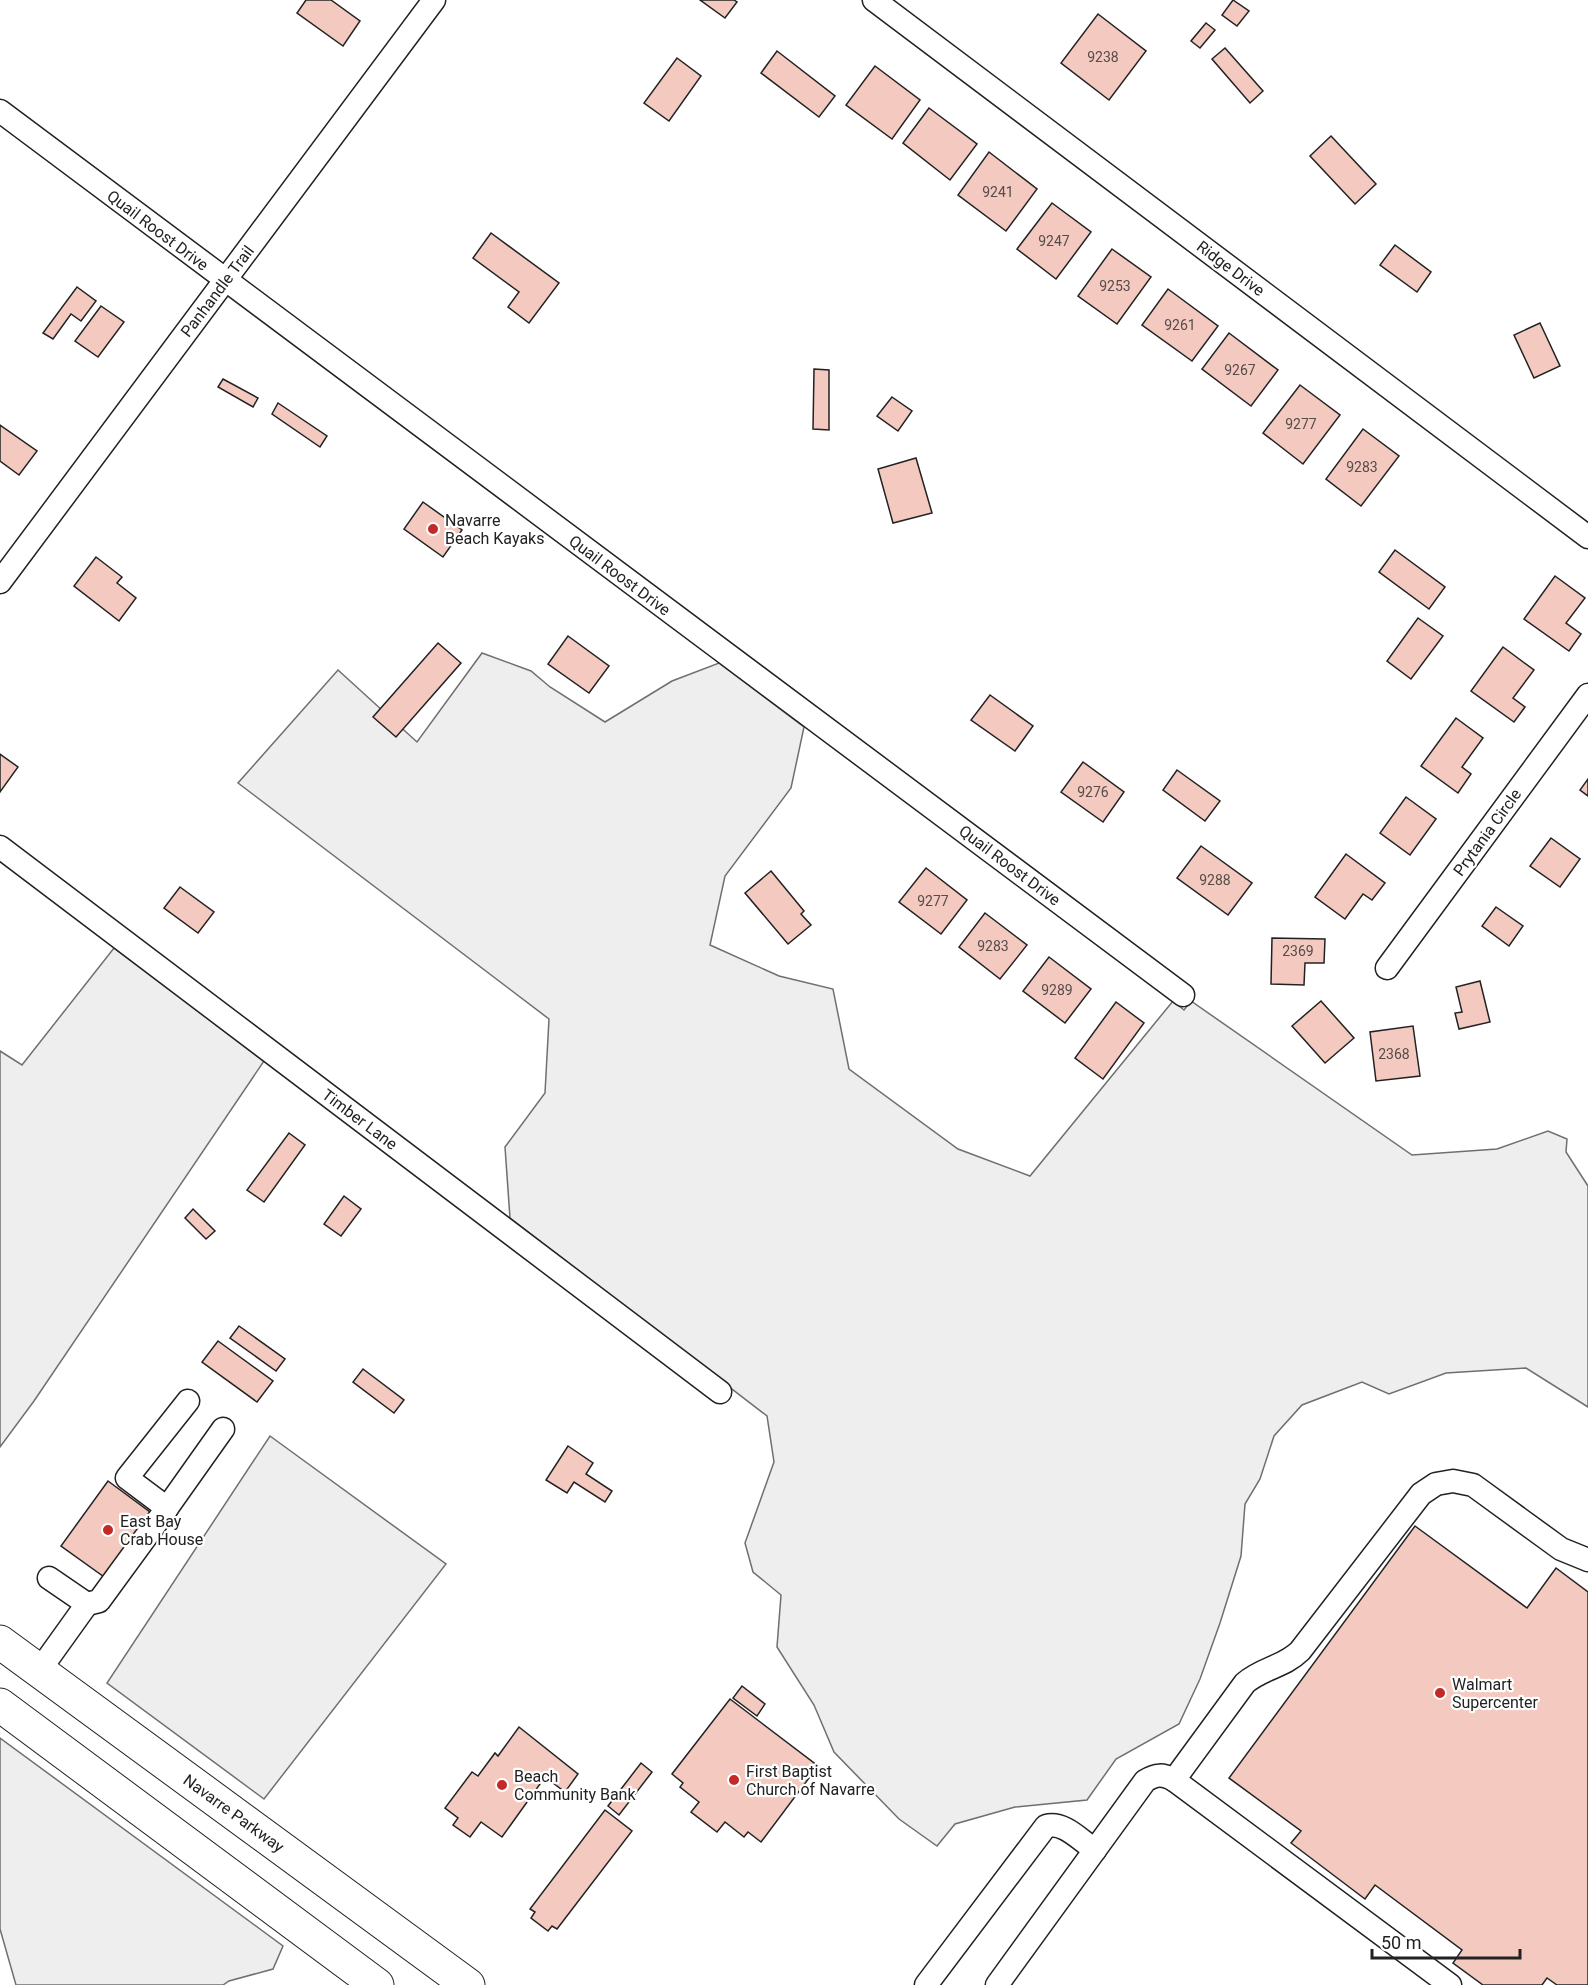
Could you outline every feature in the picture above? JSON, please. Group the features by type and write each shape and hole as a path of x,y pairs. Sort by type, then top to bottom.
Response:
{"highway":[{"name":"Navarre Parkway","path":"0,1642 468,1985"},
{"path":"0,1706 377,1985"}],"street":[{"name":"Panhandle Trail","path":"0,582 434,0"},
{"name":"Ridge Drive","path":"874,0 1588,537"},
{"name":"Quail Roost Drive","path":"0,111 1183,995"},
{"name":"Prytania Circle","path":"1387,968 1588,695"},
{"name":"Timber Lane","path":"0,847 720,1392"},
{"path":"167,1508 127,1478 188,1401"},
{"path":"39,1671 87,1604 99,1601 223,1429"},
{"path":"1174,1780 1245,1683 1257,1673 1288,1663 1300,1651 1421,1494 1436,1484 1453,1481 1473,1485 1561,1549 1588,1560"},
{"path":"49,1578 87,1604"},
{"path":"997,1985 1145,1781 1154,1775 1164,1775 1174,1780 1450,1985"},
{"path":"926,1985 1039,1833 1047,1826 1054,1824 1062,1827 1095,1850"}],"shaded area":[{"path":"482,653 531,671 550,687 605,722 672,681 719,663 804,727 791,788 725,876 710,945 779,976 833,989 849,1069 958,1149 1030,1176 1173,1001 1184,1010 1191,1001 1412,1155 1497,1149 1548,1131 1567,1139 1566,1152 1588,1186 1588,1407 1526,1368 1446,1373 1389,1394 1362,1382 1302,1405 1274,1436 1260,1479 1245,1504 1241,1556 1200,1679 1179,1724 1116,1759 1087,1800 1015,1807 955,1824 937,1846 899,1819 834,1752 814,1705 777,1647 781,1595 753,1572 745,1543 774,1462 767,1416 510,1218 505,1147 545,1093 549,1019 238,783 338,670 417,742"},
{"path":"114,948 264,1061 34,1401 0,1447 0,1051 22,1065"},
{"path":"270,1436 446,1564 264,1799 107,1683"},
{"path":"0,1738 283,1946 273,1969 229,1981 223,1985 16,1985 0,1929"}],"building":[{"path":"306,0 331,0 360,21 343,46 297,13"},
{"path":"700,0 734,0 737,2 725,18"},
{"path":"1233,0 1249,11 1237,26 1222,15"},
{"path":"1098,14 1146,51 1109,100 1061,63"},
{"path":"1206,23 1215,30 1200,48 1191,41"},
{"path":"1225,48 1263,91 1250,103 1212,59"},
{"path":"777,51 835,96 819,117 761,73"},
{"path":"677,58 701,76 669,121 644,103"},
{"path":"875,66 920,100 892,139 846,105"},
{"path":"929,108 977,144 950,180 903,143"},
{"path":"1331,136 1376,184 1355,204 1310,156"},
{"path":"989,152 1037,189 1006,231 958,195"},
{"path":"1052,203 1091,232 1056,279 1017,249"},
{"path":"491,233 559,283 529,323 508,307 519,292 473,258"},
{"path":"1395,245 1431,272 1417,292 1380,265"},
{"path":"1112,249 1151,277 1117,324 1078,296"},
{"path":"77,287 96,301 81,321 71,314 53,339 43,333"},
{"path":"1168,289 1218,326 1192,361 1142,325"},
{"path":"101,306 124,322 98,357 75,341"},
{"path":"1540,323 1560,366 1534,378 1514,335"},
{"path":"1229,333 1278,370 1251,406 1202,369"},
{"path":"814,369 829,370 829,430 813,429"},
{"path":"223,379 258,398 253,407 218,387"},
{"path":"1300,385 1340,415 1303,464 1263,433"},
{"path":"892,397 912,411 898,431 877,416"},
{"path":"278,403 327,436 320,447 272,414"},
{"path":"0,425 37,451 19,475 0,461"},
{"path":"1363,429 1399,456 1361,506 1326,479"},
{"path":"916,458 932,513 893,523 878,469"},
{"name":"Navarre Beach Kayaks","path":"423,502 462,530 443,557 404,529"},
{"path":"1395,550 1445,587 1429,609 1379,572"},
{"path":"96,557 122,577 117,583 136,598 119,621 74,586"},
{"path":"1555,576 1585,598 1566,623 1581,634 1569,651 1524,619"},
{"path":"1418,618 1443,636 1411,679 1387,661"},
{"path":"568,636 609,666 589,693 548,664"},
{"path":"438,643 461,663 396,737 373,717"},
{"path":"1503,647 1534,670 1513,698 1525,707 1514,722 1471,691"},
{"path":"990,695 1033,726 1015,751 971,720"},
{"path":"1456,718 1483,738 1462,767 1471,774 1458,793 1421,766"},
{"path":"0,754 18,767 0,792"},
{"path":"1083,762 1124,792 1103,822 1061,792"},
{"path":"1177,770 1220,801 1205,821 1163,790"},
{"path":"1588,779 1588,796 1580,790"},
{"path":"1406,797 1436,819 1410,855 1380,833"},
{"path":"1551,838 1580,859 1560,887 1530,866"},
{"path":"1201,846 1252,883 1228,915 1177,878"},
{"path":"1346,854 1385,883 1372,900 1363,894 1345,919 1315,897"},
{"path":"926,868 967,900 941,934 899,902"},
{"path":"771,871 804,911 801,914 811,925 788,944 745,893"},
{"path":"180,887 214,912 198,933 164,908"},
{"path":"1496,907 1523,926 1509,946 1482,926"},
{"path":"985,913 1027,945 1000,979 959,947"},
{"path":"1272,938 1325,939 1324,963 1305,963 1304,985 1271,984"},
{"path":"1049,957 1091,989 1065,1023 1023,991"},
{"path":"1480,981 1490,1022 1459,1029 1455,1013 1462,1012 1456,987"},
{"path":"1321,1001 1354,1038 1325,1063 1292,1026"},
{"path":"1116,1002 1144,1023 1103,1079 1075,1058"},
{"path":"1413,1026 1420,1076 1376,1081 1370,1032"},
{"path":"289,1133 305,1145 264,1202 247,1190"},
{"path":"344,1196 361,1209 341,1236 324,1224"},
{"path":"193,1209 215,1231 206,1239 185,1218"},
{"path":"239,1326 285,1359 276,1371 230,1338"},
{"path":"218,1341 273,1381 257,1402 202,1362"},
{"path":"363,1369 404,1400 394,1413 353,1382"},
{"path":"568,1446 593,1463 586,1474 612,1491 605,1502 574,1482 567,1493 546,1480"},
{"name":"East Bay Crab House","path":"108,1481 154,1515 107,1579 61,1546"},
{"name":"Walmart Supercenter","path":"1415,1526 1527,1608 1556,1568 1588,1592 1588,1985 1557,1985 1547,1978 1542,1985 1483,1985 1453,1963 1462,1950 1375,1885 1365,1899 1291,1843 1301,1831 1229,1778"},
{"path":"742,1686 765,1704 757,1716 733,1698"},
{"path":"730,1699 818,1766 761,1842 748,1832 744,1837 725,1822 717,1832 691,1812 699,1802 680,1787 683,1783 672,1774"},
{"name":"Beach Community Bank","path":"519,1727 578,1774 565,1792 545,1777 502,1837 481,1822 470,1837 453,1825 458,1818 445,1808 472,1772 478,1776 495,1753 498,1756"},
{"path":"641,1763 652,1772 619,1815 608,1806"},
{"path":"605,1810 632,1831 557,1929 552,1926 548,1931 531,1918 535,1912 530,1909"}],"place":[{"name":"Navarre Beach Kayaks","path":"433,529"},
{"name":"East Bay Crab House","path":"108,1530"},
{"name":"Walmart Supercenter","path":"1440,1693"},
{"name":"First Baptist Church of Navarre","path":"734,1780"},
{"name":"Beach Community Bank","path":"502,1785"}]}
